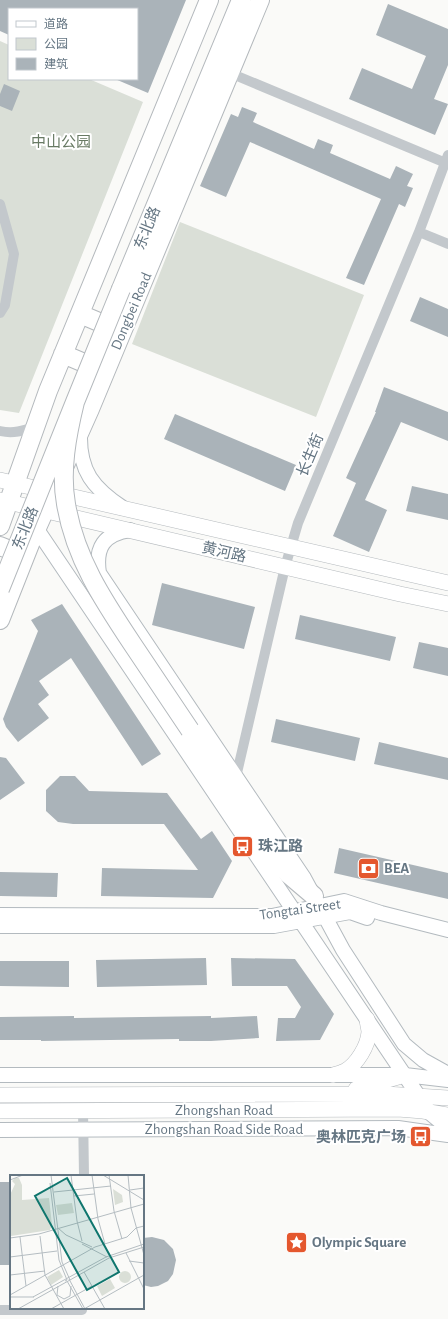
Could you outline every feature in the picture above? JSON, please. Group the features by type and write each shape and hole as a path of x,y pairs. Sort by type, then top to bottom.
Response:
{"highway":[{"path":"0,526 9,494 63,354 209,0"},
{"name":"东北路","path":"0,589 75,402 116,287 228,0"},
{"name":"东北路","path":"0,556 241,0"},
{"name":"Dongbei Road","path":"0,620 36,529 106,372 260,0"},
{"path":"80,314 122,332"},
{"path":"63,354 106,372"},
{"path":"75,402 68,431 65,457 65,503 70,526 78,550 89,574 103,600 276,860 319,906"},
{"path":"0,546 25,556"}],"main road":[{"path":"80,431 82,461 87,474 96,486 109,498 126,509"},
{"name":"黄河路","path":"9,494 53,492 448,583"},
{"name":"黄河路","path":"9,494 45,510 448,604"},
{"path":"9,494 36,529 430,1113 448,1128"},
{"path":"130,530 119,532 110,536 104,541 99,550 97,561 99,573 304,878 343,950 404,1044 423,1060 448,1074"},
{"path":"25,556 31,552 38,551 56,559"},
{"path":"76,588 99,573"},
{"name":"Tongtai Street","path":"0,926 274,926 319,906 350,912 372,919 381,913 448,930"},
{"name":"Tongtai Street","path":"0,915 297,916"},
{"path":"333,1075 346,1070 361,1054 366,1044 369,1032 367,1019"},
{"path":"0,1075 405,1075 448,1080"},
{"path":"340,1094 405,1075"},
{"name":"Zhongshan Road","path":"0,1095 385,1094 448,1098"},
{"name":"Zhongshan Road","path":"0,1111 398,1109 448,1116"},
{"name":"Zhongshan Road Side Road","path":"0,1130 398,1128 448,1135"}],"street":[{"path":"230,73 447,160"},
{"name":"长生街","path":"236,777 290,547 301,516 419,232 447,160"},
{"path":"0,204 14,254 5,305 0,313"},
{"path":"419,232 448,244"},
{"path":"0,431 9,433 22,431 36,426"},
{"path":"83,1110 84,1175"},
{"path":"0,1310 82,1312"}],"green space":[{"name":"中山公园","path":"0,41 8,45 8,80 91,80 143,102 19,413 0,410"},
{"path":"180,222 364,295 316,417 132,344"}],"building":[{"path":"0,0 186,0 148,93 117,80 138,80 138,8 8,8 8,35 0,31"},
{"path":"388,4 448,29 448,65 434,99 448,104 435,135 349,99 362,68 412,89 426,56 376,35"},
{"path":"4,84 20,91 12,111 0,106 0,94"},
{"path":"242,107 257,113 253,122 314,149 318,139 333,145 330,153 390,179 396,166 413,174 407,186 413,188 405,207 399,204 364,285 346,278 381,199 250,142 226,197 200,186 231,114 238,117"},
{"path":"420,297 448,309 448,337 410,321"},
{"path":"384,387 448,412 448,441 401,422 365,500 387,510 369,552 333,536 356,483 346,478 376,412"},
{"path":"175,414 296,465 285,491 164,439"},
{"path":"412,486 448,494 448,520 406,511"},
{"path":"162,583 255,607 244,649 152,625"},
{"path":"62,604 161,754 142,766 71,658 39,681 49,695 38,704 49,718 18,742 6,727 3,719 38,631 31,620"},
{"path":"300,615 396,637 390,661 295,639"},
{"path":"419,642 448,648 448,676 413,668"},
{"path":"276,719 360,738 355,761 271,742"},
{"path":"379,742 448,758 448,780 374,764"},
{"path":"0,757 6,758 25,783 0,800"},
{"path":"60,776 75,776 89,791 167,793 201,839 212,831 232,861 213,898 101,896 102,868 198,870 164,824 73,824 58,822 46,811 46,790"},
{"path":"339,848 448,873 448,899 334,873"},
{"path":"0,872 58,873 57,897 0,896"},
{"path":"206,958 207,985 97,987 96,960"},
{"path":"231,958 295,959 334,1014 320,1040 276,1041 278,1018 295,1018 301,1007 287,986 232,986"},
{"path":"0,961 69,961 69,987 0,986"},
{"path":"74,1016 74,1018 211,1016 211,1018 257,1016 259,1038 211,1041 179,1041 179,1039 41,1041 0,1040 0,1017"},
{"path":"0,1182 10,1182 10,1265 0,1265"},
{"path":"152,1237 164,1240 173,1249 176,1260 173,1274 168,1281 158,1286 151,1287 144,1285 144,1238"}],"place":[{"name":"珠江路","path":"243,846"},
{"name":"BEA","path":"368,868"},
{"name":"奥林匹克广场","path":"421,1137"},
{"name":"Olympic Square","path":"296,1242"}]}
